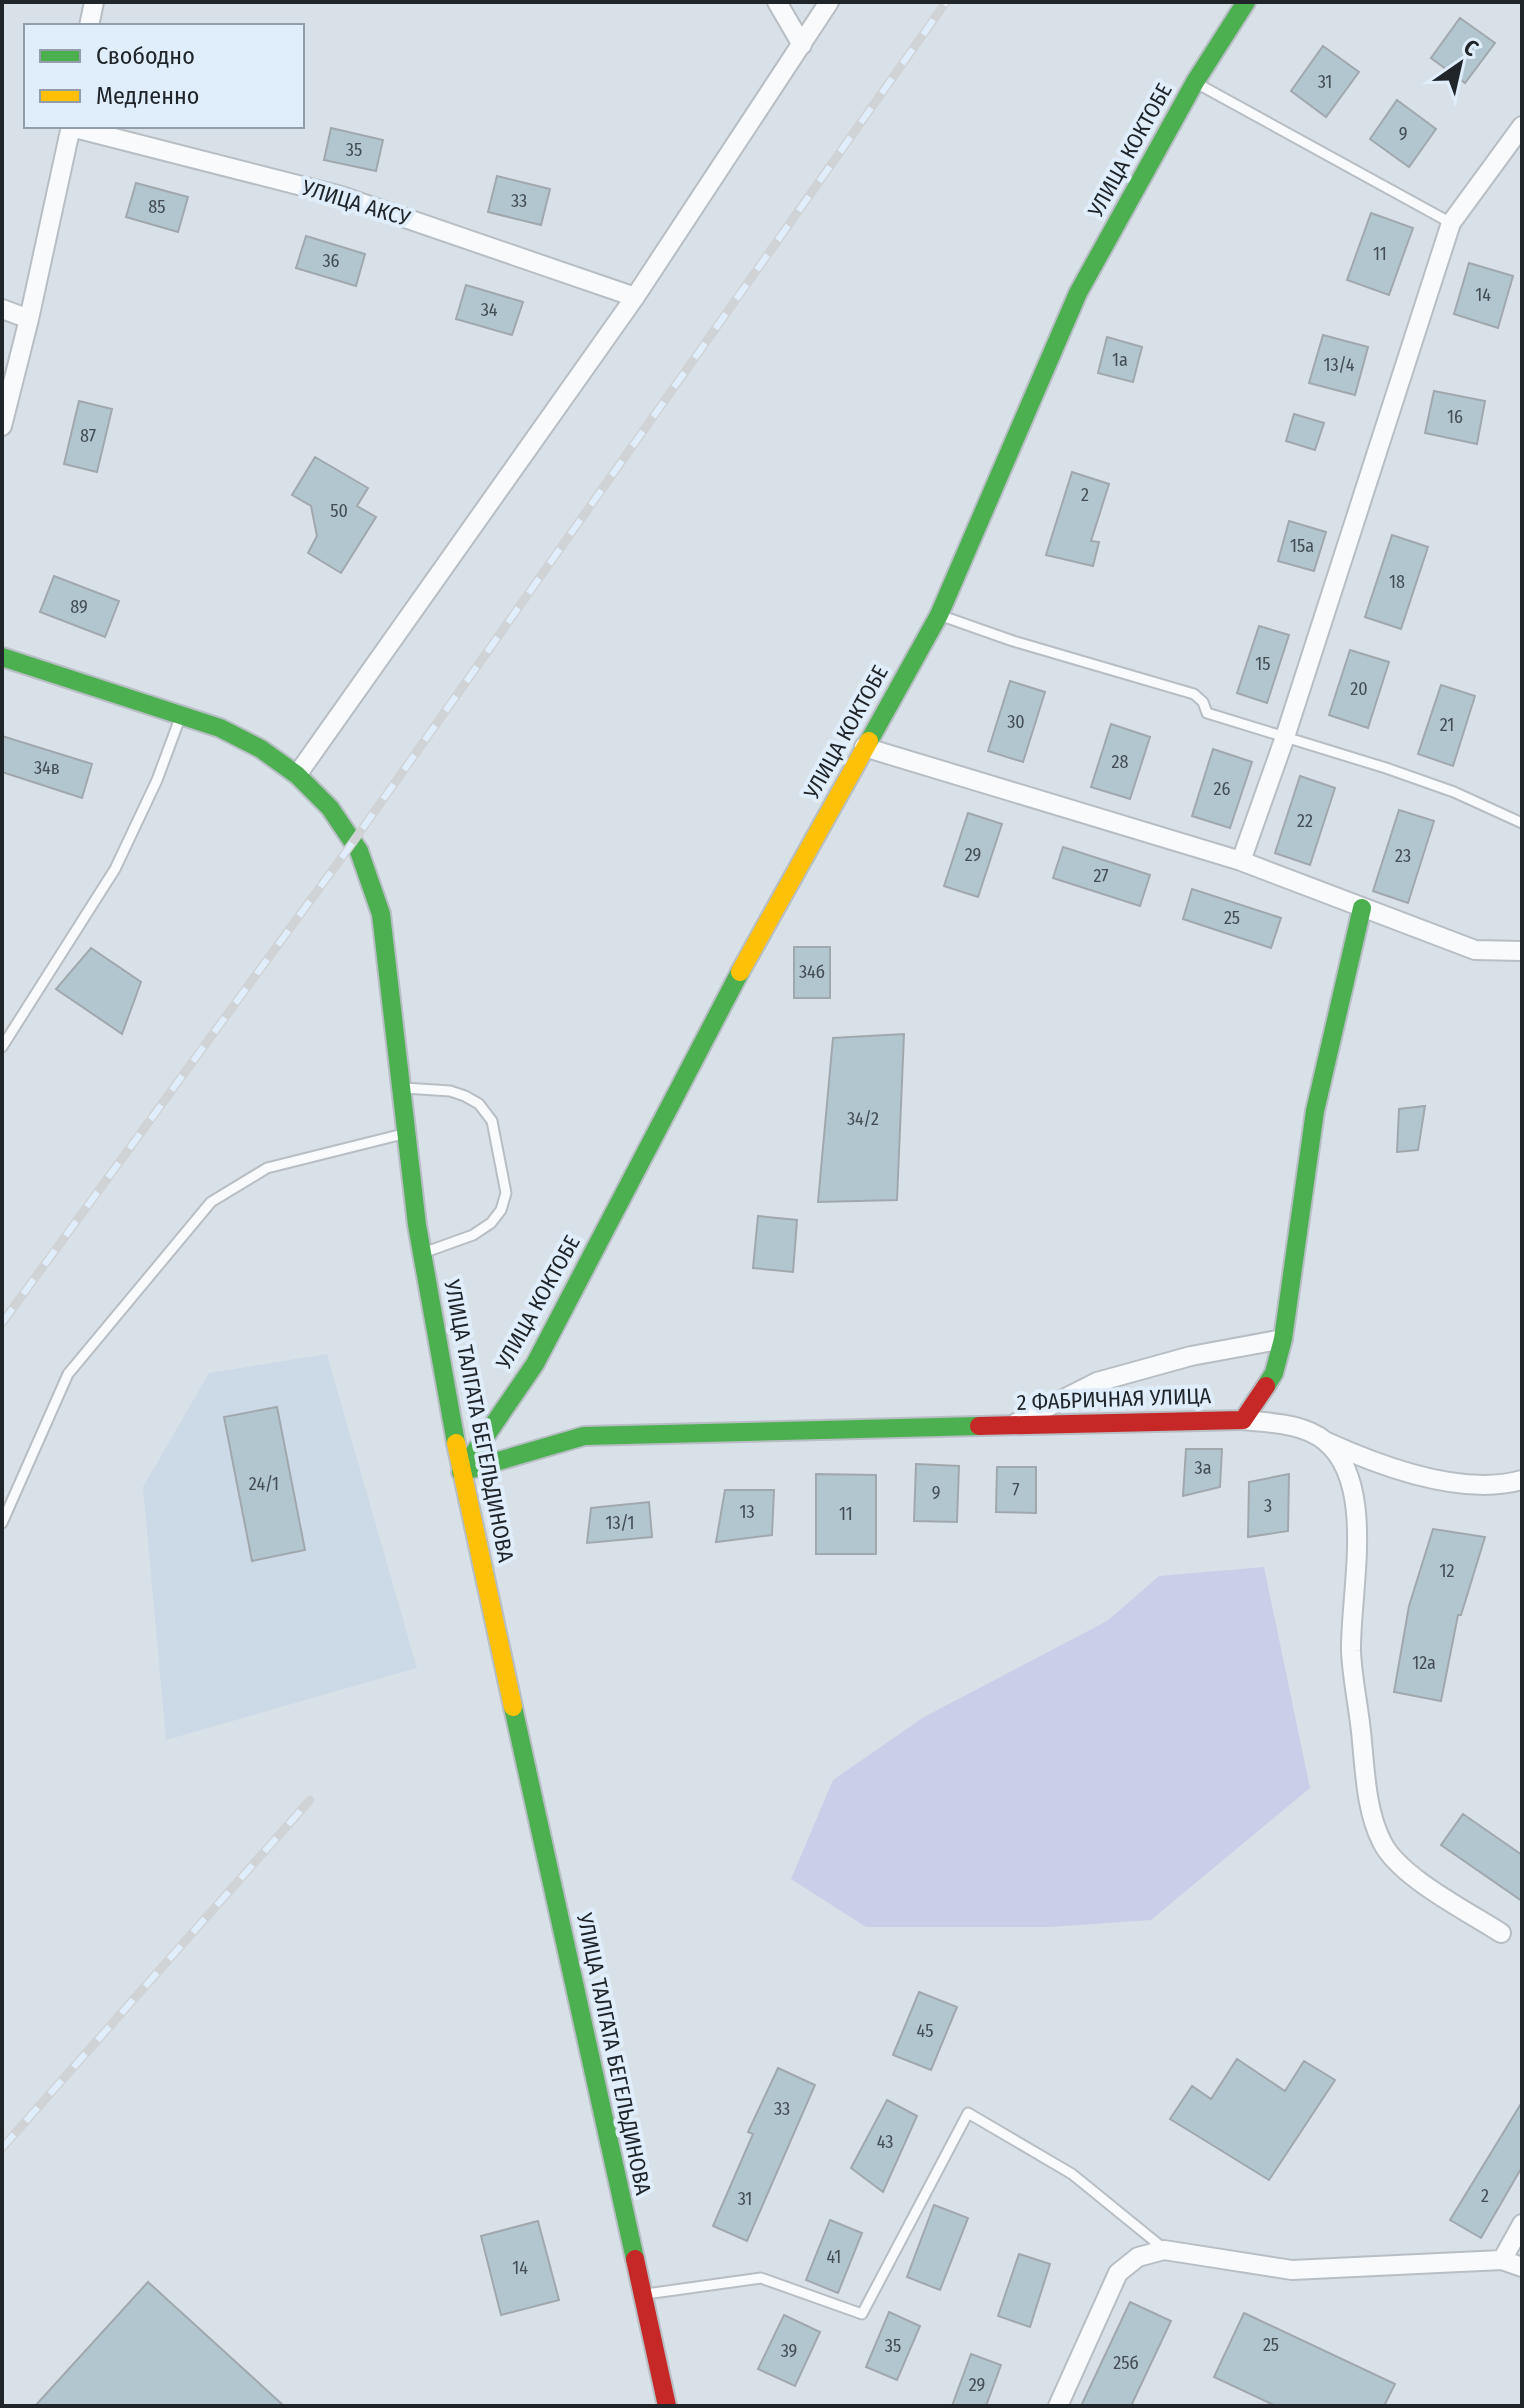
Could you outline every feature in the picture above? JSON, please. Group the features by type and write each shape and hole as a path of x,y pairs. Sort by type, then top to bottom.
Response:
{"street":[{"path":"89,24 94,2"},
{"path":"777,2 802,45"},
{"path":"297,775 635,297 829,2"},
{"name":"УЛИЦА КОКТОБЕ","path":"461,1472 535,1364 743,966 939,615 1078,293 1195,82 1246,2"},
{"path":"1241,861 1285,737 1451,223 1522,126"},
{"path":"2,426 71,128"},
{"name":"УЛИЦА АКСУ","path":"75,128 341,196 635,297"},
{"path":"2,309 29,319"},
{"name":"УЛИЦА ТАЛГАТА БЕГЕЛЬДИНОВА","path":"2,657 220,728 261,749 297,775 330,808 359,851 381,914 422,1253 461,1472 667,2406"},
{"path":"864,747 1241,861 1475,950 1522,951"},
{"path":"1362,908 1315,1111 1283,1339 1274,1373 1243,1420 1307,1430 1372,1462 1470,1486 1503,1486 1522,1480"},
{"path":"1009,1426 1097,1382 1191,1356 1283,1339"},
{"name":"2 ФАБРИЧНАЯ УЛИЦА","path":"461,1472 584,1436 1243,1420"},
{"path":"1325,1441 1337,1454 1352,1487 1358,1524 1351,1652 1370,1802 1381,1841 1398,1866 1501,1933"},
{"path":"1502,2260 1522,2224"},
{"path":"1058,2406 1118,2273 1138,2257 1164,2250 1292,2270 1502,2260 1522,2267"}],"lane":[{"path":"1195,82 1451,223"},
{"path":"939,615 1013,641 1194,694 1203,702 1207,713 1427,783 1522,823"},
{"path":"2,1047 115,869 157,780 181,715"},
{"path":"401,1088 450,1091 479,1104 492,1121 506,1193 501,1210 491,1223 473,1235 422,1253"},
{"path":"2,1523 68,1374 211,1202 267,1168 406,1133"},
{"path":"642,2295 761,2278 862,2314 968,2113 1072,2174 1164,2250"}],"shaded area":[{"path":"327,1354 417,1668 166,1740 143,1487 209,1373"},
{"path":"1264,1567 1310,1788 1151,1920 1050,1927 866,1927 791,1879 833,1780 924,1717 1107,1621 1159,1576"}],"building":[{"path":"1460,18 1495,43 1465,83 1431,58"},
{"path":"1323,46 1359,72 1326,117 1291,91"},
{"path":"1397,100 1436,129 1409,167 1370,139"},
{"path":"331,128 383,140 376,171 324,160"},
{"path":"497,176 550,189 541,225 488,212"},
{"path":"136,183 188,197 178,232 126,217"},
{"path":"1371,213 1413,228 1389,295 1347,280"},
{"path":"306,236 365,254 356,286 296,268"},
{"path":"1469,263 1513,276 1498,328 1454,314"},
{"path":"466,285 523,302 512,335 456,319"},
{"path":"1323,335 1368,347 1355,395 1309,383"},
{"path":"1107,337 1142,347 1133,382 1098,373"},
{"path":"1434,391 1485,401 1477,444 1425,433"},
{"path":"79,401 112,409 97,472 64,464"},
{"path":"1294,414 1324,423 1315,450 1286,441"},
{"path":"315,457 368,488 357,506 376,517 341,573 308,553 317,536 311,506 292,495"},
{"path":"1072,472 1109,484 1091,541 1099,542 1093,566 1046,555"},
{"path":"1289,521 1326,532 1314,571 1278,561"},
{"path":"1392,535 1428,547 1401,629 1365,617"},
{"path":"54,576 119,601 105,637 40,612"},
{"path":"1259,626 1289,635 1267,703 1237,693"},
{"path":"1350,650 1389,662 1368,728 1329,715"},
{"path":"1010,681 1045,692 1023,762 988,751"},
{"path":"1441,685 1475,696 1453,766 1418,754"},
{"path":"1111,724 1150,737 1130,799 1091,787"},
{"path":"2,736 92,764 82,798 2,772"},
{"path":"1213,749 1252,762 1230,828 1192,816"},
{"path":"1300,776 1335,788 1310,865 1275,853"},
{"path":"1399,810 1434,821 1408,903 1373,891"},
{"path":"968,813 1002,824 978,897 944,886"},
{"path":"1063,847 1150,875 1140,906 1053,878"},
{"path":"1192,889 1281,918 1271,948 1183,919"},
{"path":"794,947 830,947 830,998 794,998"},
{"path":"91,948 141,982 122,1034 56,989"},
{"path":"904,1034 897,1200 818,1202 833,1038"},
{"path":"1425,1106 1418,1150 1397,1152 1399,1109"},
{"path":"758,1216 797,1220 793,1272 753,1268"},
{"path":"277,1407 305,1550 252,1561 224,1417"},
{"path":"1186,1449 1222,1449 1220,1487 1183,1496"},
{"path":"916,1464 959,1466 957,1522 914,1521"},
{"path":"997,1467 1036,1467 1036,1513 996,1512"},
{"path":"816,1474 876,1475 876,1554 816,1554"},
{"path":"1289,1474 1288,1531 1248,1537 1249,1482"},
{"path":"725,1490 774,1490 772,1535 716,1542"},
{"path":"649,1502 652,1537 587,1543 591,1508"},
{"path":"1433,1529 1485,1537 1461,1615 1458,1615 1441,1701 1394,1692 1409,1606"},
{"path":"1463,1814 1522,1855 1522,1901 1441,1845"},
{"path":"919,1992 957,2007 931,2070 893,2055"},
{"path":"1237,2059 1285,2091 1304,2061 1335,2080 1269,2180 1170,2119 1192,2086 1211,2099"},
{"path":"778,2068 815,2085 747,2241 713,2226 753,2134 748,2132"},
{"path":"887,2100 917,2116 883,2192 851,2168"},
{"path":"1522,2102 1522,2167 1481,2238 1450,2220"},
{"path":"934,2205 968,2218 940,2290 907,2277"},
{"path":"830,2220 862,2233 838,2293 806,2280"},
{"path":"538,2221 559,2300 501,2315 481,2236"},
{"path":"1019,2254 1050,2264 1030,2327 998,2316"},
{"path":"148,2282 284,2406 35,2406"},
{"path":"1130,2302 1171,2321 1131,2406 1081,2406"},
{"path":"889,2312 920,2326 897,2380 866,2367"},
{"path":"1244,2313 1395,2384 1384,2406 1276,2406 1214,2377"},
{"path":"784,2315 820,2332 795,2386 758,2369"},
{"path":"971,2354 1001,2365 986,2406 952,2406"}],"railway":[{"path":"2,1323 353,842 946,2"},
{"path":"2,2148 310,1800"}],"traffic: fast":[{"path":"869,741 939,615 1078,293 1195,82 1246,2"},
{"path":"2,657 220,728 261,749 297,775 330,808 359,851 381,914 417,1225 456,1443"},
{"path":"1266,1386 1274,1373 1283,1339 1315,1111 1362,908"},
{"path":"461,1472 535,1364 740,972"},
{"path":"461,1472 584,1436 979,1426"},
{"path":"513,1707 635,2259"}],"traffic: slow":[{"path":"740,972 869,741"},
{"path":"456,1443 513,1707"}],"traffic: jam":[{"path":"979,1426 1243,1420 1266,1386"},
{"path":"635,2259 667,2406"}]}
